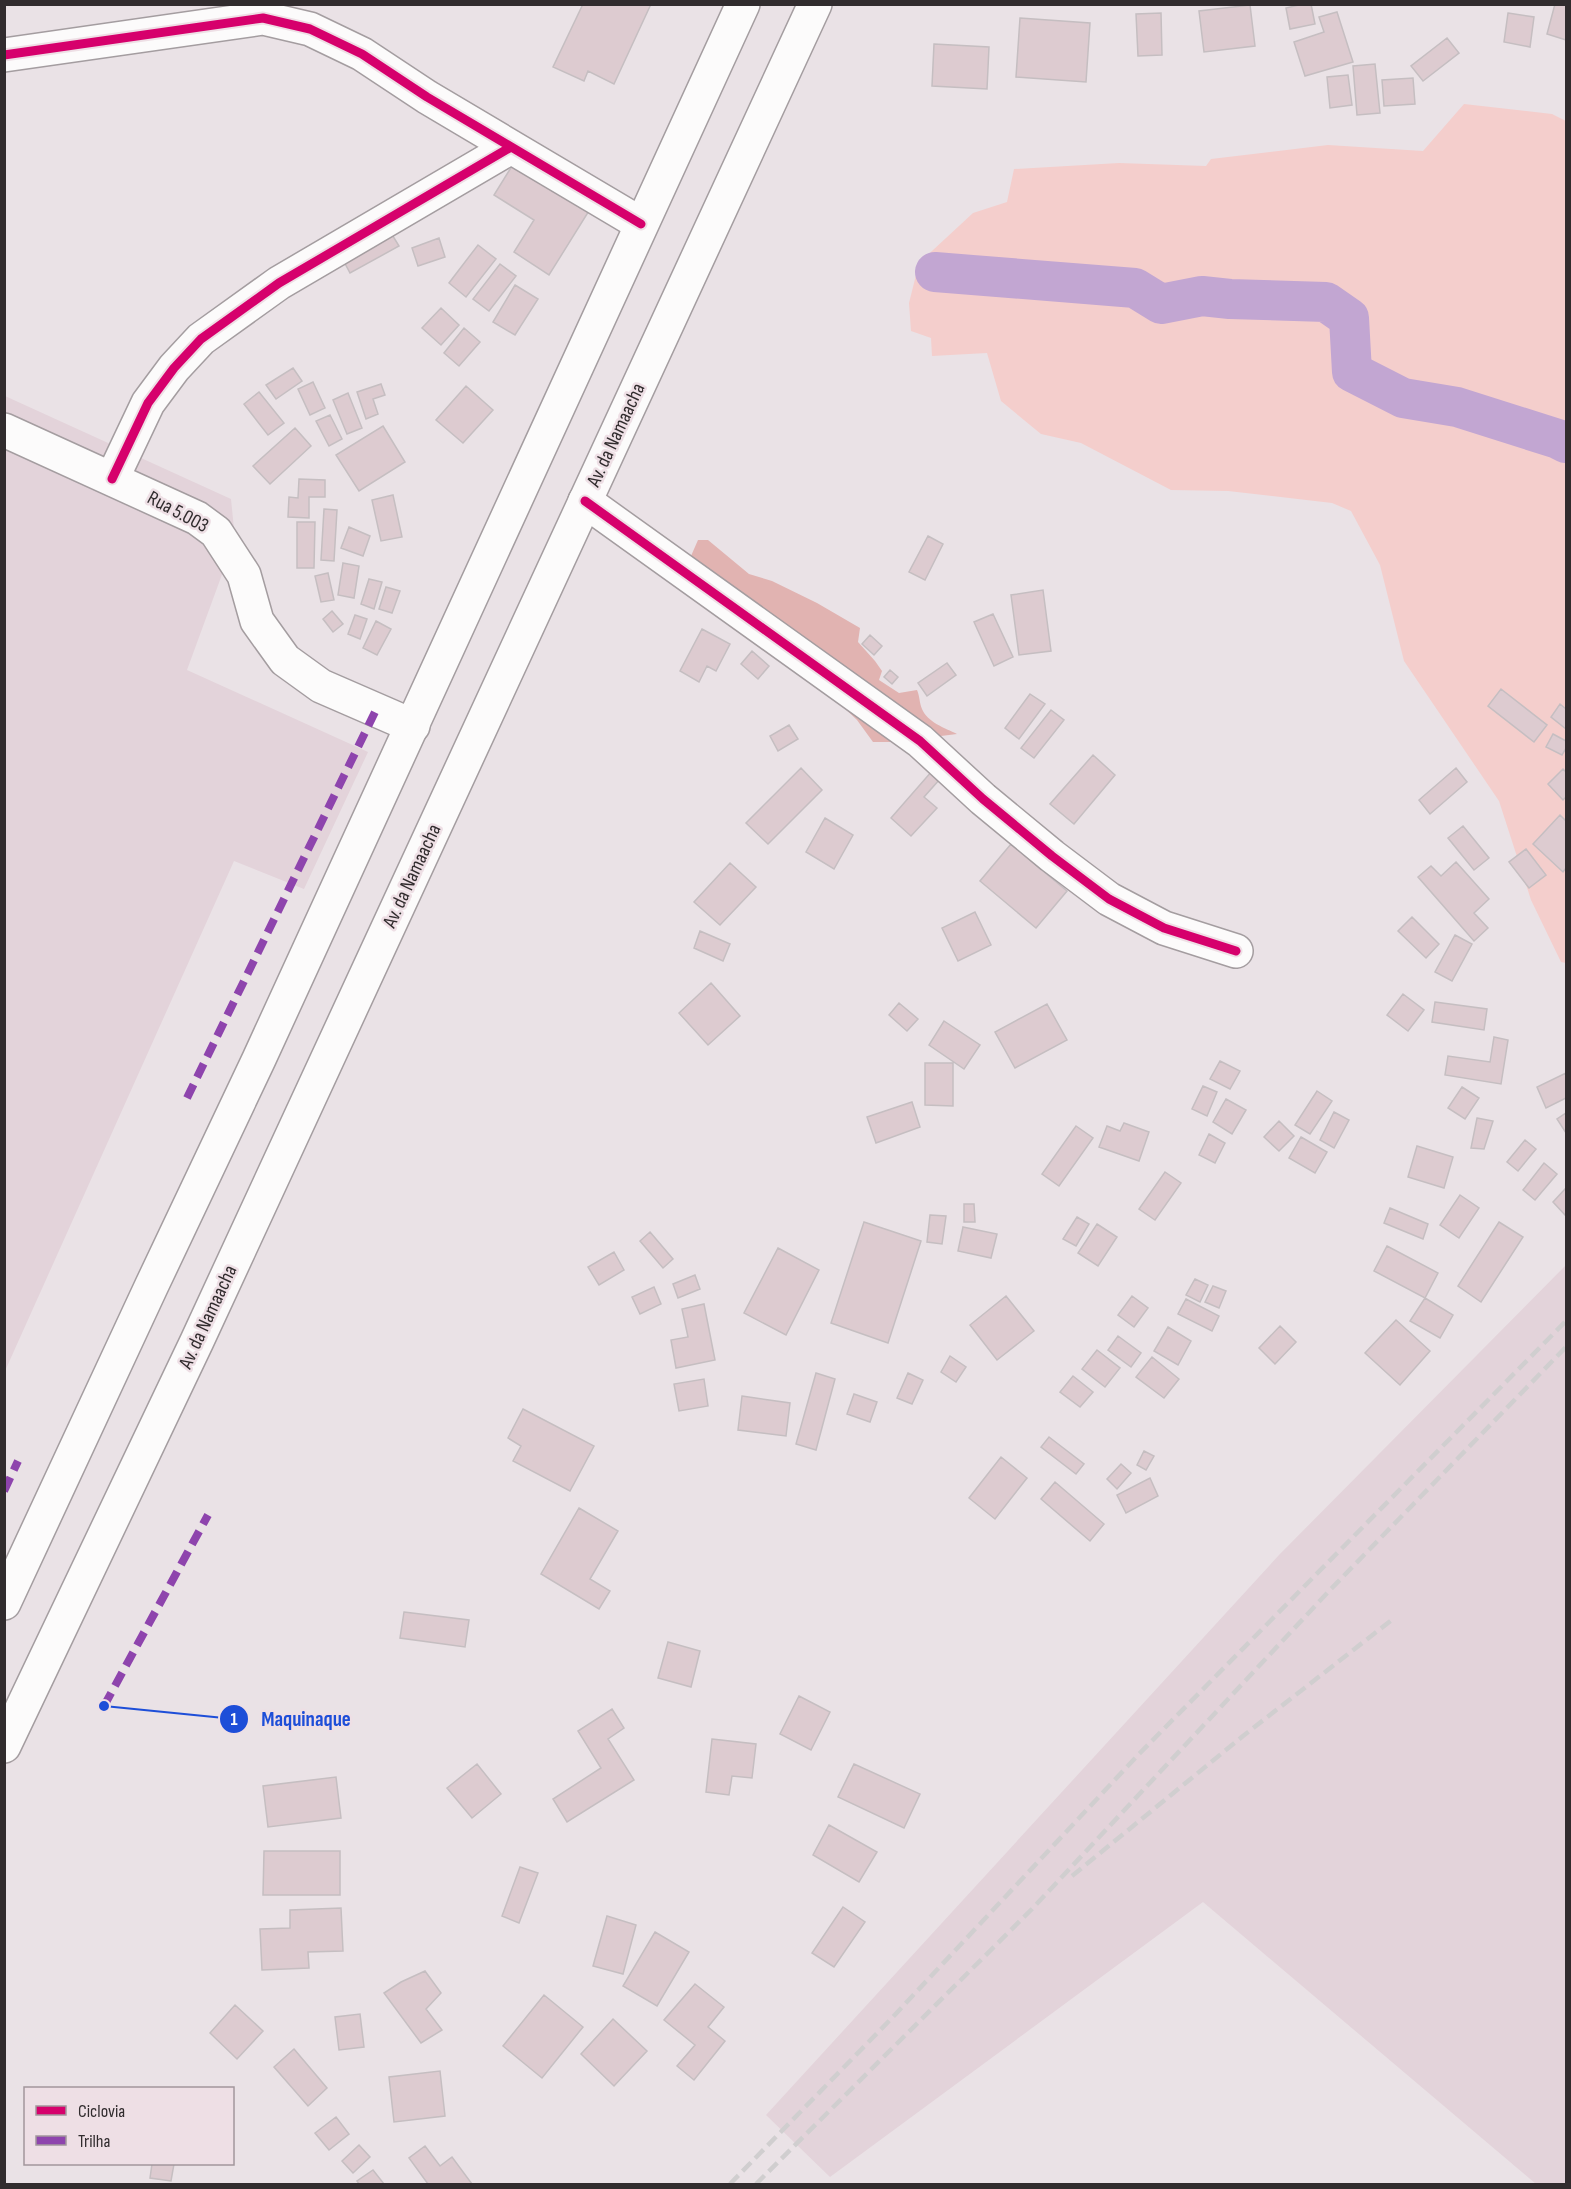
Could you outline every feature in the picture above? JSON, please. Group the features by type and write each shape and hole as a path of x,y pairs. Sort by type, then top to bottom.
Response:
{"main road":[{"path":"4,1603 413,726 743,4"},
{"name":"Av. da Namaacha","path":"4,1746 197,1341 815,4"},
{"path":"4,55 263,18 310,29 362,54 427,97 641,224"},
{"path":"112,479 148,403 174,368 201,339 279,283 511,147"},
{"name":"Rua 5.003","path":"4,430 197,518 216,532 244,575 257,621 285,660 321,686 413,726"},
{"path":"585,501 920,741 1000,813 1109,899 1164,928 1236,951"}],"shaded area":[{"path":"1464,104 1552,114 1566,121 1566,963 1561,962 1531,900 1499,801 1404,661 1380,565 1351,511 1332,503 1228,491 1171,490 1081,443 1041,434 1001,401 987,353 932,356 931,338 911,331 909,303 919,263 973,213 1007,202 1014,169 1119,163 1206,166 1211,159 1328,145 1423,151"},
{"path":"5,396 231,499 235,539 187,670 368,752 304,889 234,861 5,1371"},
{"path":"698,540 708,540 749,574 772,581 860,628 858,642 882,671 879,680 899,693 917,690 924,714 937,724 957,734 893,742 873,742 857,720 819,684 684,572"},
{"path":"1566,1265 1566,2184 1536,2184 1203,1902 830,2177 766,2115 1279,1555"}],"building":[{"path":"583,4 651,4 614,84 588,71 584,81 553,67"},
{"path":"1311,4 1315,24 1290,29 1286,8"},
{"path":"1555,4 1566,4 1566,40 1547,34"},
{"path":"1250,5 1255,46 1204,52 1199,11"},
{"path":"1337,12 1353,62 1305,76 1294,42 1324,32 1319,17"},
{"path":"1161,13 1162,55 1138,56 1136,14"},
{"path":"1508,13 1534,17 1530,47 1504,42"},
{"path":"1020,18 1090,23 1086,82 1016,77"},
{"path":"1447,38 1459,53 1423,81 1411,66"},
{"path":"934,44 989,47 987,89 932,86"},
{"path":"1375,64 1380,113 1357,115 1353,66"},
{"path":"1348,75 1352,105 1330,108 1327,77"},
{"path":"1413,78 1415,104 1384,106 1382,80"},
{"path":"517,158 592,206 549,275 514,252 534,220 494,195"},
{"path":"388,228 399,246 350,273 340,254"},
{"path":"439,238 445,257 418,266 412,248"},
{"path":"478,245 496,259 466,297 449,283"},
{"path":"500,264 516,276 489,311 473,299"},
{"path":"515,285 538,299 515,335 493,322"},
{"path":"441,308 459,325 441,345 422,328"},
{"path":"464,328 480,342 459,366 444,353"},
{"path":"293,368 302,381 276,399 266,385"},
{"path":"313,382 325,408 310,415 298,389"},
{"path":"381,384 385,395 373,399 378,414 366,419 357,392"},
{"path":"466,386 493,410 463,443 436,420"},
{"path":"259,392 284,423 268,435 244,404"},
{"path":"348,393 362,428 347,434 333,400"},
{"path":"330,415 342,439 329,446 316,421"},
{"path":"383,426 405,462 359,491 336,455"},
{"path":"295,428 311,446 270,484 253,466"},
{"path":"299,479 325,480 325,497 309,497 309,518 288,517 289,497 298,498"},
{"path":"393,495 402,537 381,541 372,500"},
{"path":"324,509 337,510 334,561 321,560"},
{"path":"297,522 315,522 314,568 297,568"},
{"path":"349,527 370,536 363,556 341,548"},
{"path":"928,536 943,544 925,580 909,572"},
{"path":"343,563 359,566 354,598 338,595"},
{"path":"328,573 334,600 321,602 315,576"},
{"path":"369,579 382,582 374,609 361,604"},
{"path":"386,587 400,591 392,613 379,609"},
{"path":"1043,590 1051,651 1019,655 1011,595"},
{"path":"332,611 343,624 333,632 323,619"},
{"path":"993,614 1013,657 994,666 974,622"},
{"path":"355,615 367,619 360,639 348,634"},
{"path":"376,621 391,629 377,655 363,648"},
{"path":"702,629 730,644 716,671 707,666 699,682 680,671"},
{"path":"870,635 882,646 874,655 862,644"},
{"path":"752,651 769,666 758,679 741,664"},
{"path":"947,663 956,675 927,696 918,683"},
{"path":"890,670 898,677 892,684 884,677"},
{"path":"1501,689 1547,725 1534,742 1488,706"},
{"path":"1030,694 1045,704 1019,739 1005,728"},
{"path":"1560,704 1566,709 1566,729 1551,717"},
{"path":"1051,710 1064,720 1034,758 1021,748"},
{"path":"789,725 798,739 778,751 770,736"},
{"path":"1553,734 1566,741 1566,748 1562,755 1546,747"},
{"path":"1093,755 1115,775 1074,824 1050,804"},
{"path":"801,768 822,790 768,844 746,823"},
{"path":"1456,768 1467,782 1430,814 1419,800"},
{"path":"1563,769 1566,772 1566,797 1563,800 1548,784"},
{"path":"932,771 940,779 924,797 937,808 911,836 891,818"},
{"path":"1560,815 1566,821 1566,868 1563,872 1533,844"},
{"path":"825,818 853,835 834,869 806,852"},
{"path":"1463,826 1489,858 1474,870 1448,838"},
{"path":"1011,844 1067,891 1036,928 980,881"},
{"path":"1526,849 1546,875 1529,888 1509,862"},
{"path":"1456,862 1489,899 1474,913 1488,928 1474,941 1418,877 1431,866 1441,876"},
{"path":"730,863 756,887 720,925 694,902"},
{"path":"975,912 991,945 958,961 942,928"},
{"path":"1412,917 1439,944 1426,958 1398,931"},
{"path":"700,931 730,944 723,961 694,948"},
{"path":"1455,935 1472,944 1452,981 1435,972"},
{"path":"711,983 740,1016 708,1045 679,1013"},
{"path":"1403,994 1424,1010 1408,1031 1387,1015"},
{"path":"1435,1002 1487,1009 1484,1030 1432,1022"},
{"path":"899,1003 918,1019 907,1031 889,1015"},
{"path":"1047,1004 1067,1040 1015,1068 995,1032"},
{"path":"944,1021 980,1045 964,1069 929,1045"},
{"path":"1494,1037 1508,1040 1501,1084 1445,1075 1448,1056 1490,1062"},
{"path":"1220,1061 1240,1071 1230,1089 1210,1079"},
{"path":"925,1063 953,1063 953,1106 925,1105"},
{"path":"1566,1073 1566,1098 1546,1108 1537,1087"},
{"path":"1203,1086 1217,1092 1207,1116 1192,1109"},
{"path":"1462,1087 1479,1098 1465,1119 1448,1108"},
{"path":"1317,1091 1332,1101 1310,1134 1295,1125"},
{"path":"1226,1099 1246,1110 1232,1134 1213,1122"},
{"path":"912,1102 920,1127 876,1143 867,1117"},
{"path":"1334,1112 1349,1120 1334,1148 1320,1140"},
{"path":"1566,1113 1566,1133 1557,1119"},
{"path":"1477,1118 1493,1121 1484,1149 1471,1148"},
{"path":"1279,1121 1294,1136 1279,1151 1264,1137"},
{"path":"1124,1123 1149,1132 1139,1161 1099,1147 1107,1126 1120,1131"},
{"path":"1076,1126 1093,1138 1059,1186 1042,1174"},
{"path":"1209,1134 1225,1143 1215,1163 1199,1155"},
{"path":"1301,1137 1327,1152 1315,1173 1289,1158"},
{"path":"1525,1140 1536,1149 1518,1171 1507,1162"},
{"path":"1417,1146 1453,1157 1444,1188 1408,1177"},
{"path":"1544,1163 1557,1174 1535,1200 1523,1190"},
{"path":"1165,1172 1181,1183 1155,1220 1139,1209"},
{"path":"1566,1188 1566,1216 1553,1202"},
{"path":"1460,1195 1479,1208 1459,1238 1440,1225"},
{"path":"964,1204 974,1204 975,1222 964,1222"},
{"path":"1390,1208 1428,1224 1423,1239 1384,1223"},
{"path":"930,1215 946,1216 942,1244 927,1242"},
{"path":"1077,1217 1089,1224 1076,1246 1063,1239"},
{"path":"864,1222 921,1241 888,1343 831,1323"},
{"path":"1499,1222 1523,1237 1481,1302 1458,1286"},
{"path":"1097,1224 1117,1237 1098,1266 1078,1253"},
{"path":"963,1227 997,1234 991,1258 958,1251"},
{"path":"650,1232 673,1259 663,1268 640,1241"},
{"path":"1387,1246 1438,1273 1425,1298 1374,1271"},
{"path":"778,1248 819,1270 786,1335 744,1313"},
{"path":"614,1252 624,1270 599,1285 588,1267"},
{"path":"695,1275 700,1289 678,1298 673,1284"},
{"path":"1195,1279 1208,1285 1200,1302 1186,1295"},
{"path":"1213,1286 1226,1291 1219,1308 1205,1302"},
{"path":"654,1287 661,1304 640,1314 632,1297"},
{"path":"1006,1296 1034,1331 997,1360 970,1325"},
{"path":"1132,1296 1148,1308 1134,1327 1118,1315"},
{"path":"1425,1298 1453,1315 1440,1338 1410,1321"},
{"path":"1186,1299 1219,1316 1212,1331 1178,1314"},
{"path":"704,1304 715,1360 676,1368 671,1340 688,1337 682,1309"},
{"path":"1396,1320 1430,1351 1400,1385 1365,1353"},
{"path":"1280,1326 1296,1342 1275,1364 1259,1348"},
{"path":"1168,1327 1191,1341 1178,1365 1154,1351"},
{"path":"1118,1336 1141,1353 1131,1367 1108,1350"},
{"path":"1097,1350 1120,1368 1105,1387 1082,1369"},
{"path":"950,1356 966,1367 956,1382 941,1372"},
{"path":"1152,1357 1179,1379 1164,1398 1136,1377"},
{"path":"816,1373 835,1379 816,1450 796,1444"},
{"path":"908,1373 923,1380 912,1404 897,1398"},
{"path":"1073,1376 1093,1392 1080,1407 1060,1392"},
{"path":"704,1379 708,1406 679,1411 674,1384"},
{"path":"854,1394 877,1402 870,1422 847,1414"},
{"path":"742,1396 790,1403 786,1436 738,1430"},
{"path":"523,1409 594,1446 570,1491 513,1461 521,1446 508,1438"},
{"path":"1049,1437 1084,1464 1076,1474 1041,1447"},
{"path":"1144,1451 1154,1456 1146,1470 1137,1465"},
{"path":"1001,1457 1027,1478 995,1519 969,1498"},
{"path":"1121,1464 1131,1473 1117,1489 1107,1479"},
{"path":"1150,1478 1158,1496 1126,1513 1117,1495"},
{"path":"1055,1482 1104,1524 1090,1541 1041,1499"},
{"path":"579,1508 618,1531 590,1579 610,1591 599,1609 541,1574"},
{"path":"404,1612 469,1620 465,1647 400,1638"},
{"path":"668,1642 700,1651 691,1687 658,1678"},
{"path":"799,1696 830,1712 811,1750 780,1734"},
{"path":"612,1709 624,1728 608,1739 634,1780 567,1822 553,1799 601,1768 578,1731"},
{"path":"712,1739 756,1744 752,1778 732,1776 729,1795 706,1792"},
{"path":"477,1764 501,1794 472,1818 447,1788"},
{"path":"854,1764 920,1794 904,1828 838,1797"},
{"path":"336,1777 341,1818 268,1827 263,1786"},
{"path":"829,1825 877,1852 859,1882 813,1855"},
{"path":"264,1851 340,1851 340,1895 263,1895"},
{"path":"520,1867 538,1873 519,1923 502,1916"},
{"path":"843,1907 865,1922 834,1967 812,1953"},
{"path":"341,1908 343,1951 308,1952 309,1968 262,1970 260,1929 290,1928 290,1910"},
{"path":"607,1916 636,1925 623,1974 593,1966"},
{"path":"655,1932 689,1952 657,2006 623,1986"},
{"path":"425,1971 441,1993 426,2009 442,2030 421,2043 384,1993"},
{"path":"695,1984 724,2007 708,2027 725,2041 694,2080 677,2066 695,2045 664,2020"},
{"path":"544,1995 583,2027 542,2078 503,2046"},
{"path":"235,2005 263,2031 237,2059 210,2033"},
{"path":"360,2014 364,2047 339,2050 335,2017"},
{"path":"613,2019 647,2051 614,2086 581,2054"},
{"path":"294,2049 327,2088 308,2106 274,2067"},
{"path":"440,2071 445,2116 394,2122 389,2077"},
{"path":"336,2117 349,2134 329,2150 315,2133"},
{"path":"359,2145 370,2157 353,2173 342,2161"},
{"path":"425,2146 440,2166 452,2157 472,2184 428,2184 409,2158"},
{"path":"152,2165 174,2165 171,2181 150,2178"},
{"path":"373,2170 384,2184 359,2184 357,2181"}],"waterway":[{"path":"935,272 1135,288 1161,304 1202,296 1326,302 1349,318 1352,372 1403,398 1457,407 1566,443"}],"railway":[{"path":"730,2184 890,2020 1139,1754 1566,1321"},
{"path":"756,2184 1032,1909 1330,1590 1566,1347"},
{"path":"1072,1876 1243,1736 1393,1619"}],"marked path":[{"path":"187,1098 376,710"},
{"path":"4,1491 18,1461"},
{"path":"104,1706 208,1515"}],"cycle path":[{"path":"4,55 263,18 310,29 362,54 427,97 641,224"},
{"path":"112,479 148,403 174,368 201,339 279,283 511,147"},
{"path":"585,501 920,741 983,799 1109,899 1164,928 1236,951"}],"place":[{"name":"Maquinaque","path":"104,1706"}]}
